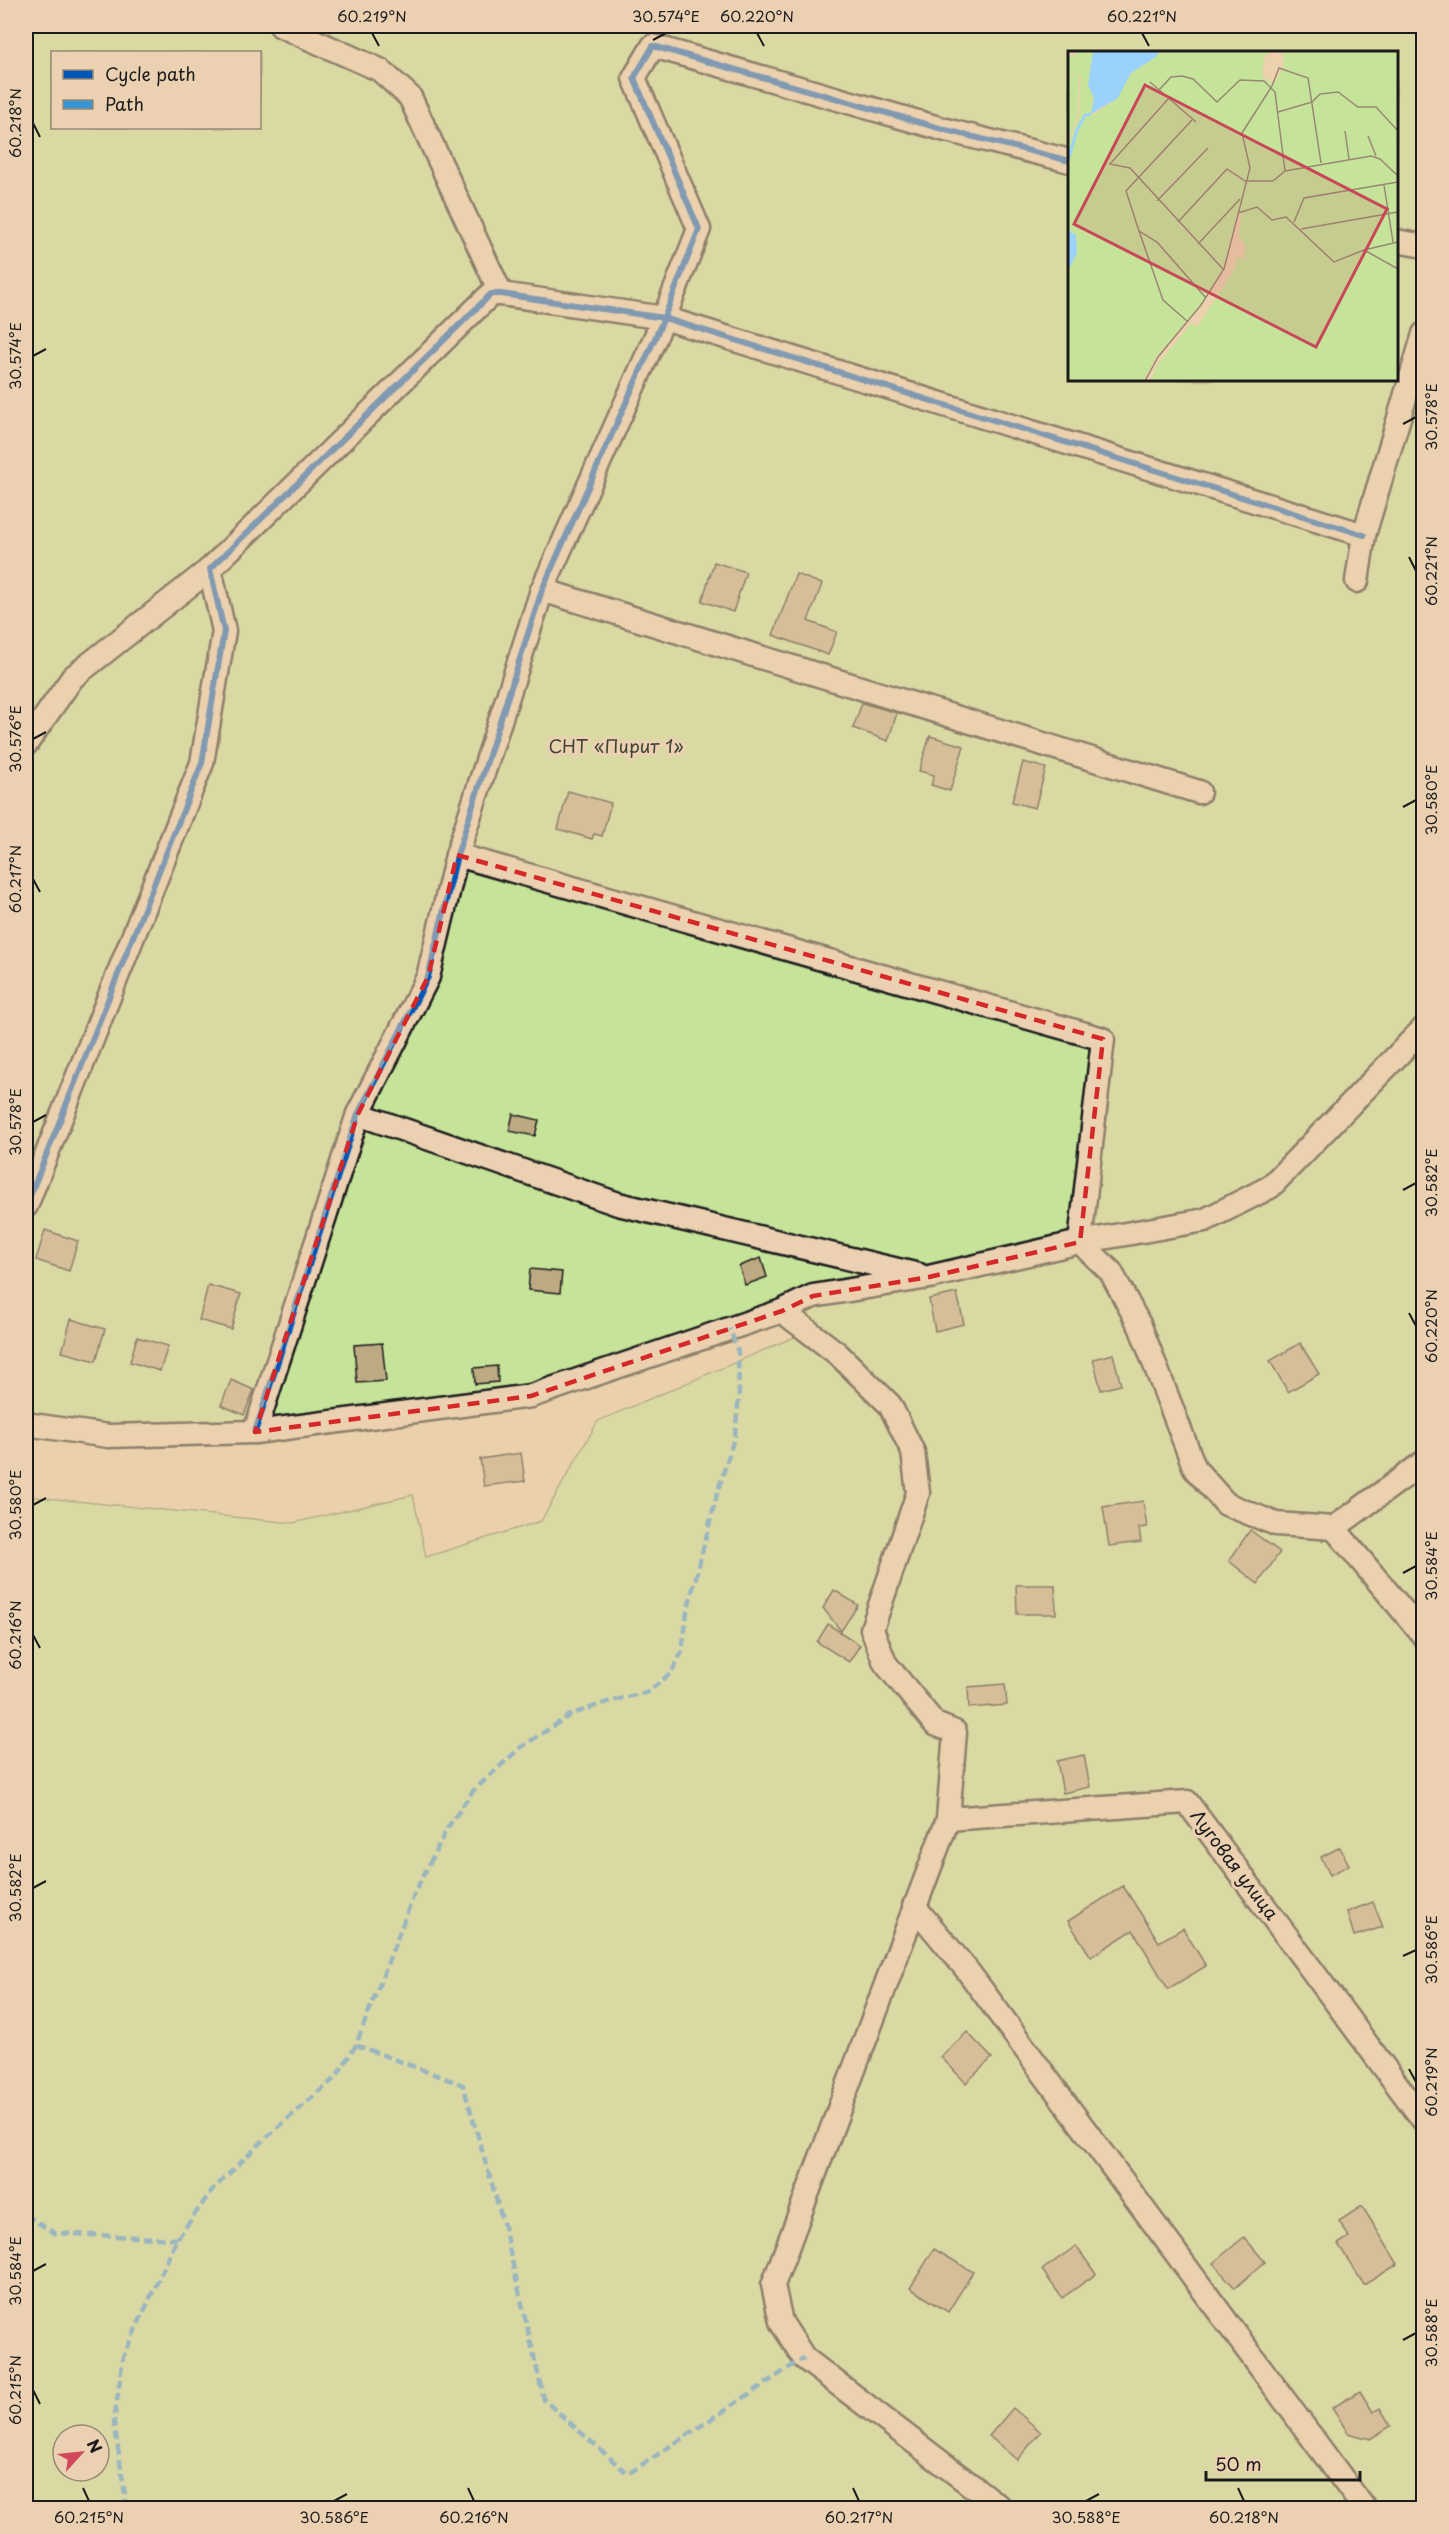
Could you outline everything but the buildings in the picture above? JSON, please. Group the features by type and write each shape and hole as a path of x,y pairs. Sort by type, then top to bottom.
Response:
{"street":[{"path":"281,26 381,70 410,97 501,294"},
{"path":"255,1432 358,1114 428,977 458,855 542,590 664,318 699,229 634,78 653,46 946,130 1068,160"},
{"path":"1398,241 1424,246"},
{"path":"26,744 73,677 210,568 490,294 664,318 1364,535"},
{"path":"1357,581 1364,535 1424,334"},
{"path":"26,1206 202,763 224,631 210,568"},
{"path":"542,590 1198,792"},
{"path":"458,855 1103,1039 1080,1242"},
{"path":"26,1424 108,1436 255,1432 531,1396 782,1311 813,1296 929,1277 1080,1242 1205,1220 1270,1187 1424,1028"},
{"path":"358,1114 618,1204 929,1277"},
{"path":"1080,1242 1111,1272 1140,1326 1195,1469 1226,1504 1276,1524 1334,1528 1424,1462"},
{"path":"782,1311 838,1354 890,1405 913,1452 918,1493 872,1629 885,1664 935,1724 955,1732 948,1819 772,2285 782,2322 804,2358 1001,2508"},
{"path":"1334,1528 1424,1636"},
{"name":"Луговая улица","path":"948,1819 1187,1802 1424,2121"},
{"path":"914,1906 974,1980 1364,2508"}],"highlighted area":[{"path":"457,855 1103,1039 1080,1242 929,1277 813,1296 782,1311 531,1396 255,1432 358,1114 428,977"}],"green space":[{"name":"СНТ «Пирит 1»","path":"26,26 1423,26 1423,2508 26,2508 26,1496 293,1523 413,1495 426,1557 541,1521 598,1421 799,1335 781,1308 571,1376 283,1427 100,1429 26,1418"}],"marked path":[{"path":"127,2508 114,2422 123,2357 177,2239 213,2189 267,2137 336,2077 356,2045 415,1892 448,1827 473,1791 520,1748 570,1715 607,1702 648,1692 671,1673 682,1652 687,1612 717,1494 735,1435 739,1395 738,1352 730,1329"},
{"path":"356,2045 463,2085 503,2222 544,2400 628,2474 804,2358"},
{"path":"26,2215 54,2233 177,2239"}],"cycle path":[{"path":"255,1432 358,1114 428,977 457,855 542,590 664,318 699,229 634,78 653,46 946,130 1068,160"},
{"path":"26,1206 202,763 224,631 210,569 491,294 664,318 1364,535"}]}
